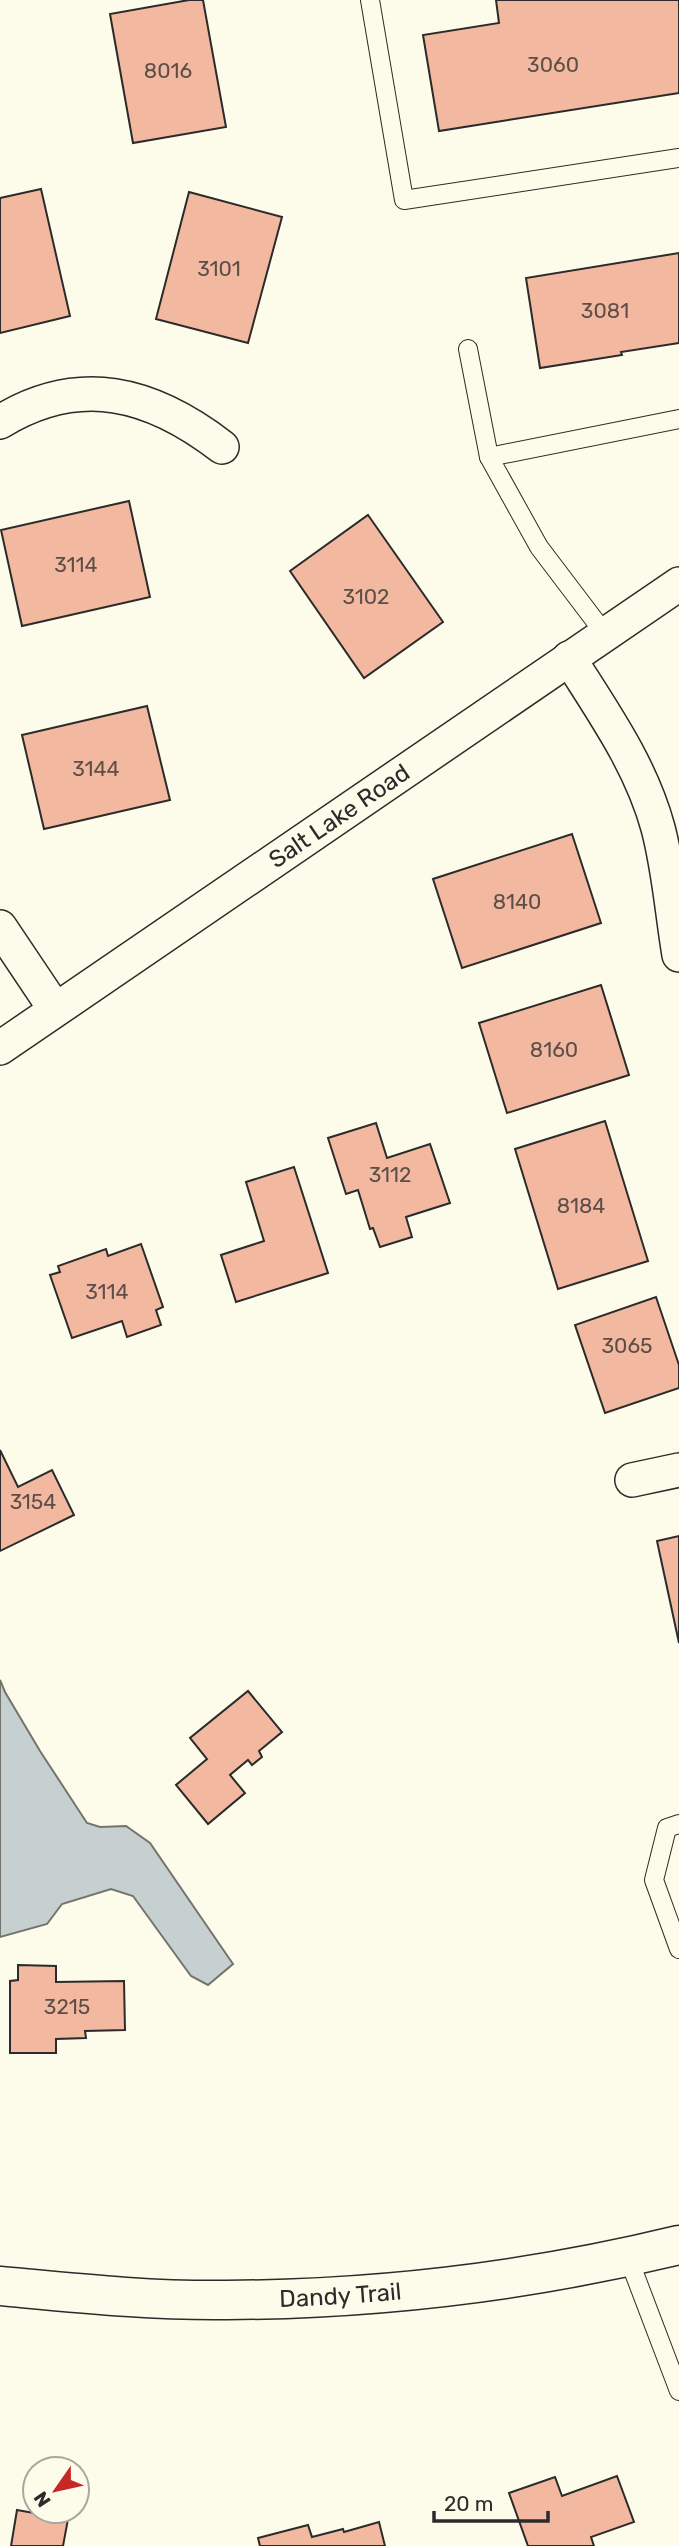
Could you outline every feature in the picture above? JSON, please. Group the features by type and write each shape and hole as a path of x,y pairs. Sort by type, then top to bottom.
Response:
{"main road":[{"name":"Dandy Trail","path":"0,2286 121,2297 225,2301 419,2290 540,2274 679,2245"}],"street":[{"path":"0,422 26,408 60,397 113,395 162,408 193,425 222,447"},
{"name":"Salt Lake Road","path":"0,1048 679,584"},
{"path":"569,658 625,747 650,806 658,829 679,954"},
{"path":"0,927 55,1009"},
{"path":"632,1480 679,1469"}],"lane":[{"path":"370,0 404,200 679,158"},
{"path":"468,349 489,457 539,547 606,634"},
{"path":"489,457 679,419"},
{"path":"679,1824 667,1828 654,1880 679,1949"},
{"path":"628,2257 679,2391"}],"shaded area":[{"path":"0,1680 40,1751 87,1823 100,1827 126,1826 150,1843 233,1964 208,1985 191,1976 133,1896 111,1889 62,1904 47,1924 0,1937"}],"building":[{"path":"203,0 226,127 133,143 110,14"},
{"path":"496,0 679,0 679,93 439,131 423,35 499,23"},
{"path":"41,189 70,316 0,333 0,198"},
{"path":"189,192 282,217 248,343 156,319"},
{"path":"679,253 679,343 540,368 526,278"},
{"path":"129,501 150,597 22,626 1,530"},
{"path":"368,515 443,622 364,678 290,571"},
{"path":"147,706 170,800 44,829 22,735"},
{"path":"572,834 601,923 462,968 433,879"},
{"path":"601,985 629,1075 507,1113 479,1023"},
{"path":"605,1121 648,1261 558,1289 515,1149"},
{"path":"376,1123 387,1158 430,1144 450,1203 406,1217 412,1237 380,1247 373,1228 370,1229 358,1190 346,1194 328,1138"},
{"path":"294,1167 328,1273 236,1302 221,1255 264,1241 246,1182"},
{"path":"141,1244 163,1307 156,1310 161,1325 127,1337 122,1321 72,1338 50,1275 60,1272 58,1266 106,1249 108,1256"},
{"path":"656,1297 679,1365 679,1388 605,1413 575,1325"},
{"path":"0,1450 18,1487 52,1470 74,1515 0,1551"},
{"path":"679,1536 679,1643 657,1541"},
{"path":"248,1691 282,1732 259,1751 262,1757 252,1765 248,1760 230,1775 245,1793 208,1824 176,1785 207,1759 190,1738"},
{"path":"18,1965 56,1966 56,1982 124,1981 125,2030 85,2031 86,2038 56,2039 56,2053 10,2053 10,1981 18,1980"},
{"path":"617,2476 634,2522 591,2537 594,2546 528,2546 509,2493 555,2477 562,2496"},
{"path":"17,2510 21,2511 21,2525 67,2525 63,2546 11,2546"},
{"path":"379,2522 385,2546 260,2546 258,2538 308,2525 312,2537 343,2529 344,2532"}]}
